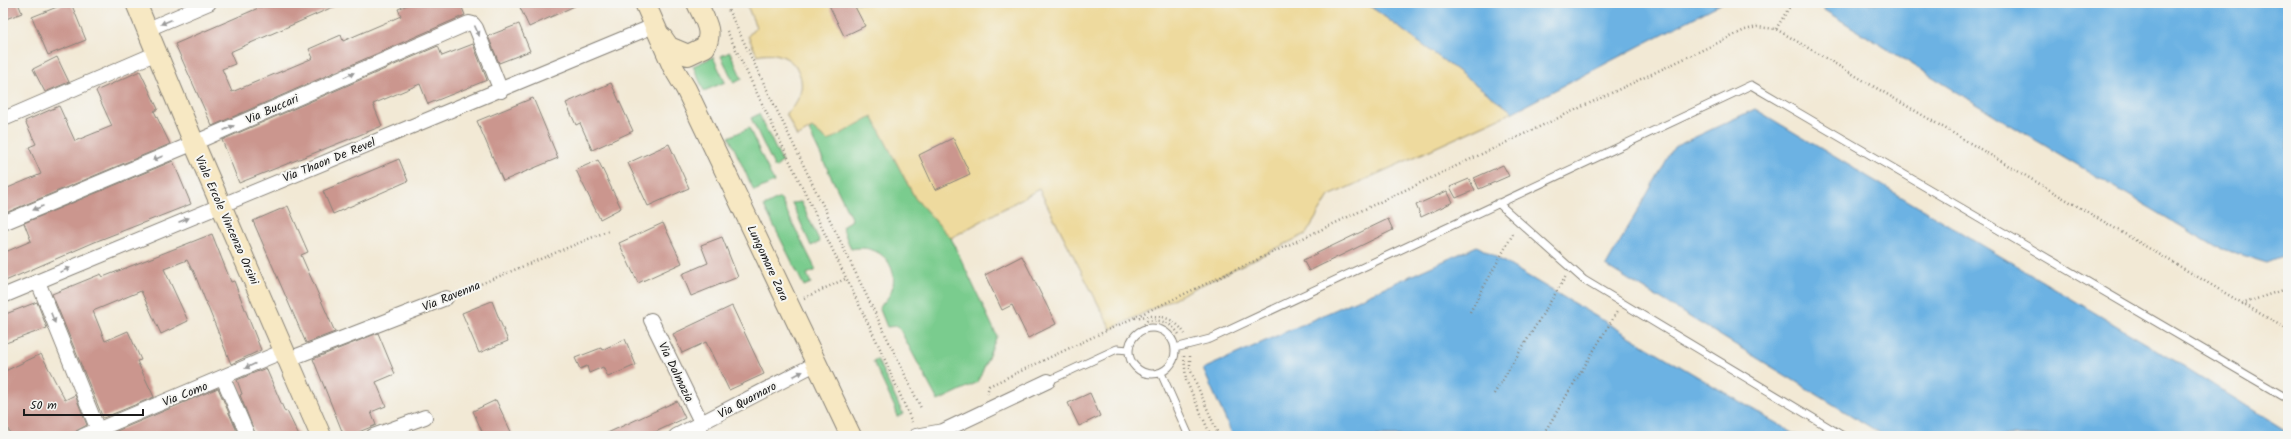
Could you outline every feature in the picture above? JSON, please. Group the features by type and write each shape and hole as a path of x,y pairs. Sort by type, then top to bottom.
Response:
{"street":[{"name":"Viale Ercole Vincenzo Orsini","path":"136,3 194,143 321,436"},
{"path":"148,30 209,3"},
{"name":"Lungomare Zara","path":"645,3 669,47 688,55 683,69 686,89"},
{"path":"688,55 705,48 709,39 710,31 697,3"},
{"name":"Via Buccari","path":"3,223 194,143 469,23 473,24 476,28 501,91"},
{"name":"Lungomare Zara","path":"658,29 673,67 686,89 851,436"},
{"name":"Via Thaon De Revel","path":"3,296 221,204 658,29"},
{"path":"6,118 157,53"},
{"path":"38,282 98,430"},
{"name":"Via Ravenna","path":"287,355 446,298"},
{"name":"Via Dalmazia","path":"650,320 702,424"},
{"name":"Via Como","path":"83,436 223,378 287,355"},
{"name":"Via Quarnaro","path":"676,436 702,424 817,363"},
{"path":"223,378 248,436"},
{"path":"916,436 943,431 1048,381"},
{"path":"372,436 425,417"}],"lane":[{"path":"1175,348 1210,339 1751,85 2288,399"},
{"path":"1498,203 1584,280 1843,436"},
{"path":"1150,328 1157,328 1170,336 1175,348 1175,357 1172,363 1161,373 1147,374 1140,371 1130,360 1129,350 1132,339 1137,334 1150,328"},
{"path":"1048,381 1117,349 1129,350"},
{"path":"1161,373 1189,436"}],"path":[{"path":"725,3 921,408"},
{"path":"1776,29 1792,3"},
{"path":"724,25 845,279 878,344 913,422"},
{"path":"988,392 989,386 1745,30 1757,27 1776,29 2288,330"},
{"path":"1470,312 1519,222"},
{"name":"Via Ravenna","path":"446,298 610,230"},
{"path":"1494,394 1570,269"},
{"path":"789,305 845,279"},
{"path":"2242,304 2288,288"},
{"path":"1129,320 1156,316 1169,318 1182,328 1187,336 1186,380 1211,436"},
{"path":"1137,334 1147,321 1157,319 1170,324 1180,334 1186,346 1190,369 1219,436"},
{"path":"1544,433 1610,325"}],"green space":[{"path":"730,52 742,79 734,83 721,56"},
{"path":"713,57 725,82 704,91 693,66"},
{"path":"759,114 782,162 775,168 751,118"},
{"path":"872,116 915,198 951,238 997,336 978,382 938,401 898,326 887,327 879,307 888,297 893,287 893,276 890,266 876,251 864,248 851,249 842,227 852,220 809,131 812,128 829,140"},
{"path":"749,128 774,182 754,191 729,137"},
{"path":"780,198 816,270 807,274 811,283 804,286 764,206"},
{"path":"801,202 820,242 811,246 792,203"},
{"path":"877,359 903,414 897,417 896,410 873,361"}],"sand":[{"path":"746,3 1366,3 1513,112 1329,196 1306,234 1111,329 1039,189 951,238 915,198 872,116 828,141 812,128 797,137 786,113 796,103 800,92 801,81 798,71 792,62 782,56 771,54 757,55 748,36 756,27"}],"water":[{"path":"1366,3 1722,3 1513,112"},
{"path":"1825,3 2288,3 2288,255 2267,263 2216,247 2022,132 1824,10"},
{"path":"1755,109 2177,362 2288,432 2288,436 1885,436 1606,266 1674,147"},
{"path":"1477,246 1798,436 1233,436 1203,369"}],"building":[{"path":"3,3 18,3 22,13 3,20"},
{"path":"67,3 71,3 86,40 48,55 32,17"},
{"path":"270,3 342,3 230,52 235,64 222,69 232,92 313,58 309,49 341,35 343,41 401,16 398,9 412,3 460,3 465,15 212,126 175,44"},
{"path":"518,3 581,3 529,27"},
{"path":"828,3 853,3 865,26 844,36"},
{"path":"519,24 530,51 499,63 488,36"},
{"path":"473,44 487,80 428,104 420,84 373,104 382,126 239,183 222,140 438,46 442,56"},
{"path":"57,57 69,82 45,92 33,69"},
{"path":"140,71 158,109 154,111 170,144 3,214 3,190 41,174 29,147 36,144 25,121 59,106 75,141 112,126 96,91"},
{"path":"611,83 633,131 592,150 580,123 576,125 566,103"},
{"path":"533,98 558,158 503,181 477,121"},
{"path":"953,138 970,174 935,190 919,155"},
{"path":"669,144 689,188 648,206 628,163"},
{"path":"399,159 408,181 333,214 323,191"},
{"path":"598,160 621,208 600,219 576,170"},
{"path":"173,161 191,204 97,241 3,282 3,253 31,241 24,223"},
{"path":"1503,165 1509,176 1479,189 1474,178"},
{"path":"1469,179 1475,190 1456,198 1450,187"},
{"path":"1447,191 1453,202 1421,217 1416,205"},
{"path":"288,206 308,252 301,255 335,332 306,343 253,221"},
{"path":"1388,219 1393,230 1309,271 1303,260"},
{"path":"663,223 682,263 638,283 619,243"},
{"path":"212,234 231,282 234,281 261,350 231,364 193,270 187,260 164,269 188,321 161,334 141,291 93,311 105,341 128,331 141,360 137,361 154,397 103,418 52,294 101,274 103,277"},
{"path":"722,237 738,277 691,296 682,274 708,263 701,245"},
{"path":"1022,256 1056,324 1028,338 1012,305 1002,310 985,275"},
{"path":"492,301 508,341 479,353 462,313"},
{"path":"37,302 47,328 3,344 3,315"},
{"path":"732,306 764,374 729,390 706,342 682,353 673,334"},
{"path":"378,333 395,374 376,382 386,406 371,412 376,425 349,436 344,436 313,359"},
{"path":"625,339 636,365 608,377 603,367 589,373 587,366 580,369 575,358 601,348 602,350"},
{"path":"41,354 65,400 75,395 87,425 76,431 75,436 11,436 3,417 3,372"},
{"path":"266,368 285,412 287,411 299,436 256,436 240,395 242,394 237,380"},
{"path":"218,388 239,436 105,436"},
{"path":"1090,393 1100,416 1079,426 1068,403"},
{"path":"496,400 513,436 484,436 473,411"},
{"path":"677,401 685,418 647,436 601,436"}]}
